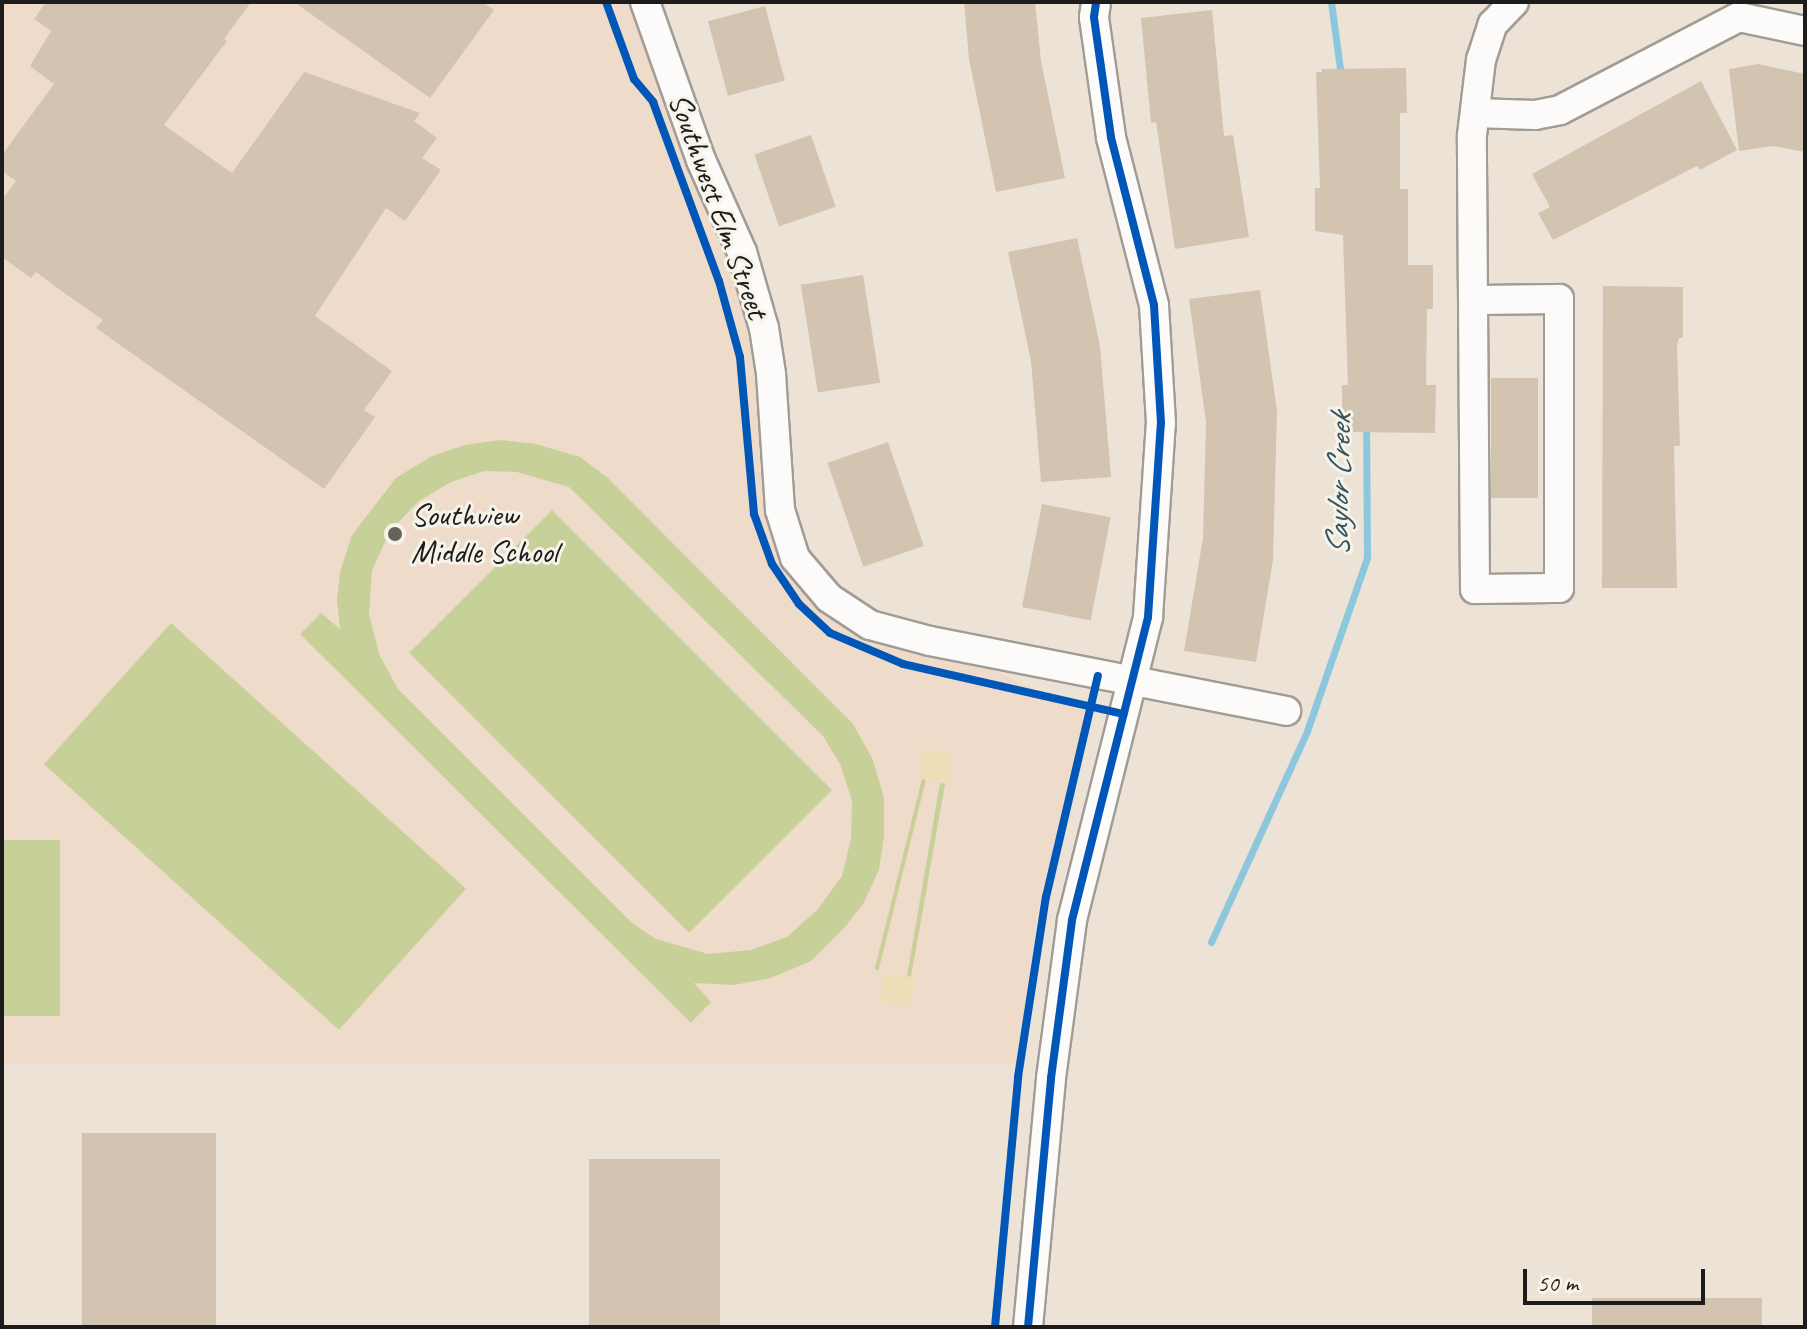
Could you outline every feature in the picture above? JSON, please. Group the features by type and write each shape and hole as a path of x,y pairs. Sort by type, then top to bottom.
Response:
{"street":[{"name":"Southwest Elm Street","path":"645,2 701,160 742,252 764,328 771,374 780,510 795,558 829,598 870,625 930,641 1286,711"},
{"path":"1028,1327 1051,1078 1072,920 1148,617 1161,423 1154,305 1111,137 1094,17 1096,2"},
{"path":"1474,300 1559,299 1559,588 1475,589 1474,300 1475,113 1481,60 1493,24 1514,2"},
{"path":"1475,113 1535,115 1560,110 1739,17 1805,31"}],"shaded area":[{"name":"Southview Middle School","path":"2,2 645,2 742,252 780,510 829,598 1087,712 1037,912 1018,1064 2,1064"}],"green space":[{"path":"501,440 536,444 580,457 608,478 853,724 873,760 884,798 884,836 879,870 863,904 811,961 771,978 734,985 694,983 711,1002 691,1023 300,634 321,613 340,629 337,600 340,572 352,535 396,478 430,457 465,445","holes":["484,471 517,472 569,487 823,736 840,764 852,801 851,839 842,876 818,909 787,937 751,950 708,954 656,939 632,923 398,689 380,656 369,615 372,570 390,531 419,501 451,482"]},
{"path":"552,510 832,790 689,933 409,653"},
{"path":"171,623 466,889 339,1030 44,764"},
{"path":"922,779 926,780 878,970 875,969"},
{"path":"940,783 945,784 911,977 907,976"},
{"path":"2,840 60,840 60,1016 2,1016"}],"sand":[{"path":"923,749 953,754 948,782 918,778"},
{"path":"885,972 915,978 910,1007 879,1001"}],"building":[{"name":"Southview Middle School","path":"46,2 251,2 224,39 227,41 164,125 232,173 304,72 420,113 414,121 437,138 422,158 441,170 405,221 386,208 315,316 392,371 364,410 375,417 324,489 96,328 103,320 36,272 31,278 2,257 2,200 16,181 2,171 2,155 54,84 30,66 51,31 34,19"},
{"path":"294,2 482,2 494,10 430,98"},
{"path":"964,2 1035,2 1041,61 1065,178 996,192 969,59"},
{"path":"765,6 785,80 728,96 708,21"},
{"path":"1212,10 1224,136 1233,135 1249,237 1175,249 1156,122 1151,123 1141,18"},
{"path":"1758,64 1805,74 1805,152 1773,146 1739,151 1729,69"},
{"path":"1406,68 1407,113 1400,113 1400,189 1408,189 1408,265 1433,265 1433,309 1427,309 1426,385 1436,385 1435,433 1348,432 1342,430 1342,385 1348,385 1343,235 1315,231 1315,188 1320,188 1316,72 1322,72 1322,69"},
{"path":"1701,81 1737,150 1700,170 1697,166 1553,240 1538,213 1550,207 1532,174"},
{"path":"811,135 836,207 779,226 754,155"},
{"path":"1077,238 1100,346 1111,477 1041,482 1031,361 1008,252"},
{"path":"863,275 880,383 818,393 801,285"},
{"path":"1603,286 1683,287 1683,338 1679,338 1677,345 1680,446 1674,446 1677,588 1602,588"},
{"path":"1260,290 1277,411 1273,560 1256,662 1184,651 1203,538 1206,422 1189,299"},
{"path":"1491,378 1538,378 1538,498 1491,498"},
{"path":"888,442 924,546 863,567 827,463"},
{"path":"1042,504 1111,517 1091,620 1022,607"},
{"path":"82,1133 216,1133 216,1327 82,1327"},
{"path":"589,1159 720,1159 720,1327 589,1327"},
{"path":"1592,1298 1762,1298 1762,1327 1592,1327"}],"waterway":[{"name":"Saylor Creek","path":"1331,2 1341,76"},
{"name":"Saylor Creek","path":"1211,942 1307,731 1367,558 1366,423"}],"cycle path":[{"path":"606,2 634,79 653,102 719,281 740,357 754,514 772,564 799,604 830,633 903,664 1123,714"},
{"path":"1028,1327 1051,1078 1072,920 1148,617 1161,423 1154,305 1111,137 1094,17 1096,2"},
{"path":"995,1327 1018,1077 1046,897 1098,676"}],"place":[{"name":"Southview Middle School","path":"395,534"}]}
